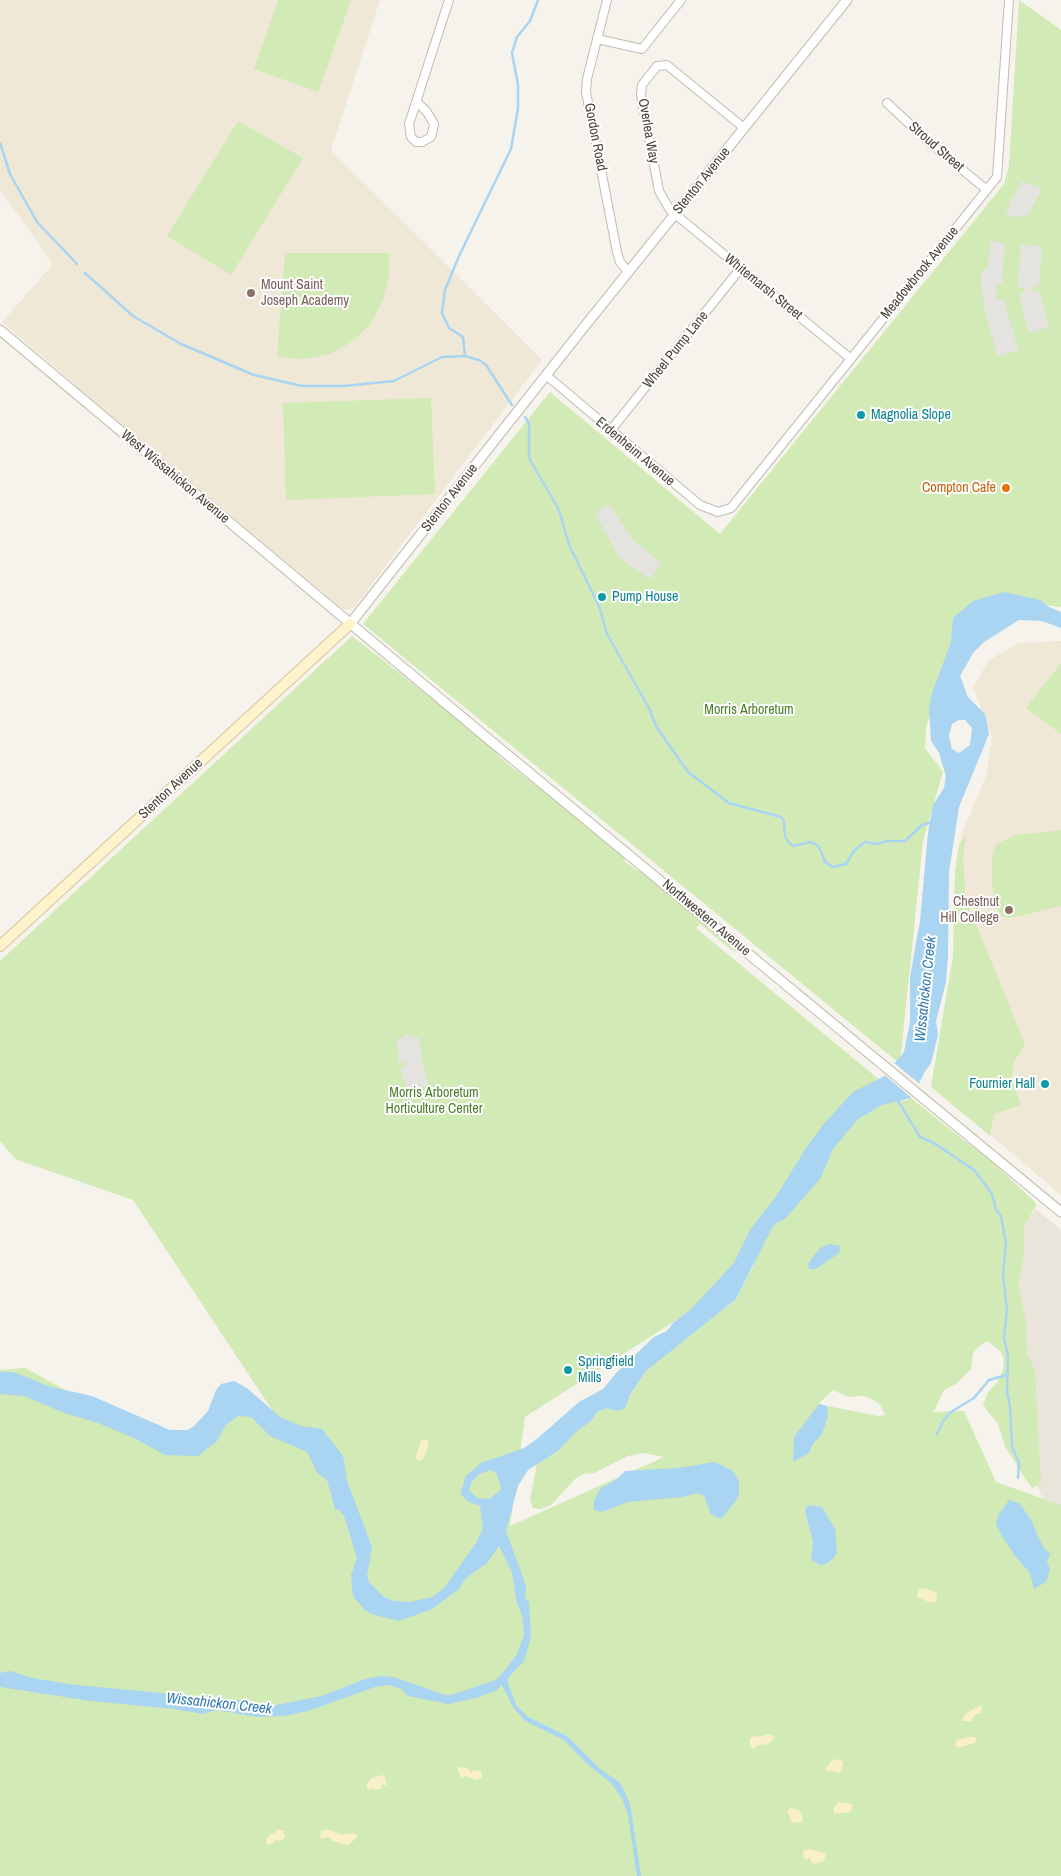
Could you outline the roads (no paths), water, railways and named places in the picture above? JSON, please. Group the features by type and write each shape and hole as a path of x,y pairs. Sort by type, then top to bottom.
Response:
{"main road":[{"name":"Stenton Avenue","path":"0,946 350,624"}],"street":[{"path":"417,102 428,112 434,124 431,137 422,142 416,142 409,132 409,124 449,0"},
{"name":"Gordon Road","path":"607,0 587,79 586,92 617,252 620,262 628,272"},
{"path":"597,39 642,49 681,0"},
{"name":"Stenton Avenue","path":"350,624 628,272 847,0"},
{"name":"Meadowbrook Avenue","path":"730,508 997,177 1000,164 1009,0"},
{"name":"Overlea Way","path":"674,215 659,191 641,95 642,85 654,69 660,65 670,66 744,128"},
{"name":"Stroud Street","path":"887,103 931,144 987,190"},
{"name":"Whitemarsh Street","path":"674,215 852,359"},
{"name":"Wheel Pump Lane","path":"611,430 740,269"},
{"name":"West Wissahickon Avenue","path":"0,330 350,624"},
{"name":"Erdenheim Avenue","path":"546,375 700,505 718,512 730,508"},
{"name":"Northwestern Avenue","path":"350,624 1061,1212"}],"water":[{"name":"Wissahickon Creek","path":"1004,592 1040,600 1049,607 1061,612 1061,628 1042,621 1019,620 984,642 973,653 960,676 968,697 985,714 989,734 959,807 949,872 946,982 936,1021 938,1035 931,1063 911,1098 882,1105 858,1119 833,1149 820,1179 785,1219 776,1223 772,1228 736,1299 646,1371 630,1395 625,1409 616,1411 607,1408 597,1412 591,1421 576,1432 559,1450 528,1470 518,1486 506,1531 526,1586 525,1598 529,1602 531,1637 524,1661 508,1678 516,1705 528,1717 567,1736 598,1767 620,1783 630,1803 641,1876 637,1876 628,1815 622,1798 611,1783 587,1764 564,1740 525,1721 513,1707 502,1685 495,1691 476,1698 448,1704 408,1696 401,1689 389,1685 375,1687 308,1711 284,1716 258,1717 216,1710 203,1714 174,1709 91,1701 0,1687 0,1673 11,1671 32,1678 76,1685 247,1701 271,1706 322,1696 365,1679 381,1676 394,1677 445,1695 451,1695 496,1680 505,1670 517,1654 524,1635 522,1615 517,1604 512,1572 499,1546 487,1563 466,1578 459,1589 432,1609 399,1621 371,1614 353,1596 351,1575 357,1558 344,1516 339,1510 335,1509 327,1480 317,1473 307,1452 270,1436 251,1417 238,1416 226,1425 217,1441 198,1456 165,1455 136,1439 98,1423 64,1413 24,1396 0,1394 0,1372 13,1372 51,1387 92,1396 170,1430 188,1430 194,1426 208,1411 216,1390 221,1384 234,1381 247,1388 280,1417 301,1426 322,1429 343,1456 347,1481 372,1547 367,1576 369,1582 384,1597 394,1601 410,1602 432,1597 444,1588 476,1543 483,1528 480,1506 469,1502 460,1494 466,1476 481,1463 524,1448 538,1438 579,1402 603,1389 617,1372 654,1337 667,1331 673,1323 690,1310 734,1263 750,1230 777,1195 806,1148 823,1125 853,1092 883,1077 904,1052 910,1022 910,977 920,921 928,833 933,805 944,788 946,776 939,753 931,741 929,709 932,693 951,642 953,618 973,601","holes":["959,720 965,720 972,728 970,745 959,753 952,749 949,736 952,724","491,1470 496,1473 501,1486 500,1491 489,1499 477,1498 469,1490 471,1483 479,1474"]},
{"path":"829,1244 840,1246 839,1253 816,1269 809,1269 808,1264 820,1248"},
{"path":"819,1404 827,1406 828,1416 822,1434 812,1445 809,1453 793,1462 794,1437"},
{"path":"715,1462 733,1471 739,1481 739,1494 721,1519 711,1514 704,1496 698,1493 683,1497 627,1502 602,1512 594,1510 594,1500 601,1488 616,1480 625,1471 678,1468"},
{"path":"1009,1500 1019,1503 1030,1518 1043,1547 1050,1554 1047,1561 1050,1570 1046,1582 1034,1589 1030,1573 1015,1556 1000,1533 996,1523 998,1516"},
{"path":"808,1505 822,1507 835,1529 837,1553 826,1564 820,1565 811,1560 813,1542 805,1511"}],"waterway":[{"path":"465,356 463,337 449,328 442,313 445,290 459,256 511,149 518,108 518,85 512,53 517,37 530,21 538,0"},
{"path":"0,143 10,174 37,222 77,264"},
{"path":"85,273 133,316 181,344 254,375 302,386 344,386 394,381 442,357 465,356 479,360 486,365 512,405"},
{"path":"525,417 529,423 529,458 559,510 569,545 599,606 607,634 650,710 656,726 688,772 729,803 781,817 784,821 785,836 789,843 794,846 810,842 815,844 819,847 825,862 833,867 846,864 853,852 865,842 877,844 887,841 905,841 922,825 933,822"},
{"path":"898,1101 920,1137 934,1143 974,1170 992,1194 996,1210 1001,1216 1006,1243 1003,1274 1007,1311 1004,1338 1008,1356 1007,1391 1010,1407 1012,1447 1019,1463 1018,1478"},
{"path":"937,1434 943,1421 951,1412 974,1398 989,1380 1007,1375"}],"place":[{"name":"Mount Saint Joseph Academy","path":"251,293"},
{"name":"Magnolia Slope","path":"861,415"},
{"name":"Compton Cafe","path":"1006,488"},
{"name":"Pump House","path":"602,597"},
{"name":"Chestnut Hill College","path":"1009,910"},
{"name":"Fournier Hall","path":"1045,1084"},
{"name":"Springfield Mills","path":"568,1370"}],"park label":[{"name":"Morris Arboretum","path":"749,710"},
{"name":"Morris Arboretum Horticulture Center","path":"434,1102"}]}
